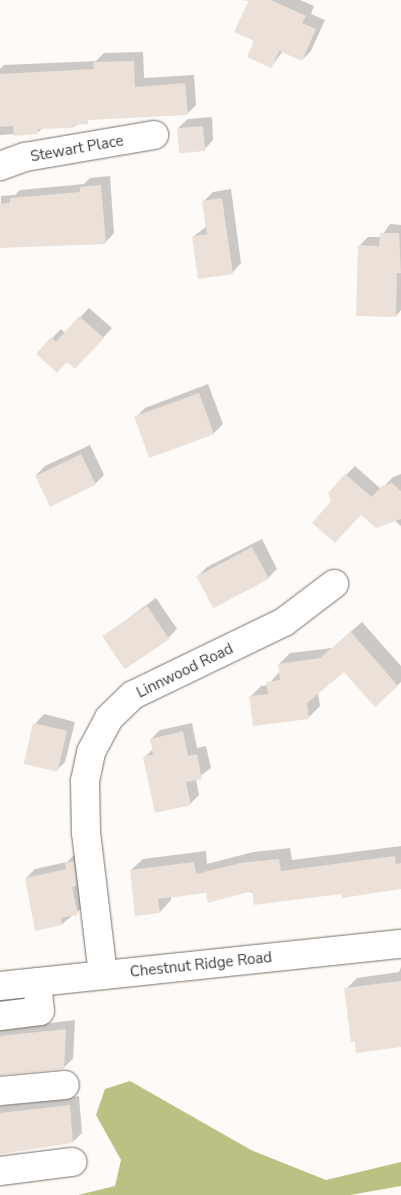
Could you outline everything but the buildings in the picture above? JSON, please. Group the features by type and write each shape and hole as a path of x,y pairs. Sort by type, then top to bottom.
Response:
{"street":[{"name":"Stewart Place","path":"0,166 25,157 154,135"},
{"name":"Linnwood Road","path":"104,975 86,833 85,781 91,752 109,718 134,695 284,622 334,584"},
{"name":"Chestnut Ridge Road","path":"0,986 401,944"},
{"path":"0,1016 40,1011 37,982"},
{"path":"0,1091 65,1085"},
{"path":"0,1171 72,1162"}],"green space":[{"path":"130,1081 251,1150 326,1180 401,1162 401,1186 350,1195 78,1195 115,1186 121,1160 96,1115 105,1089"}]}
